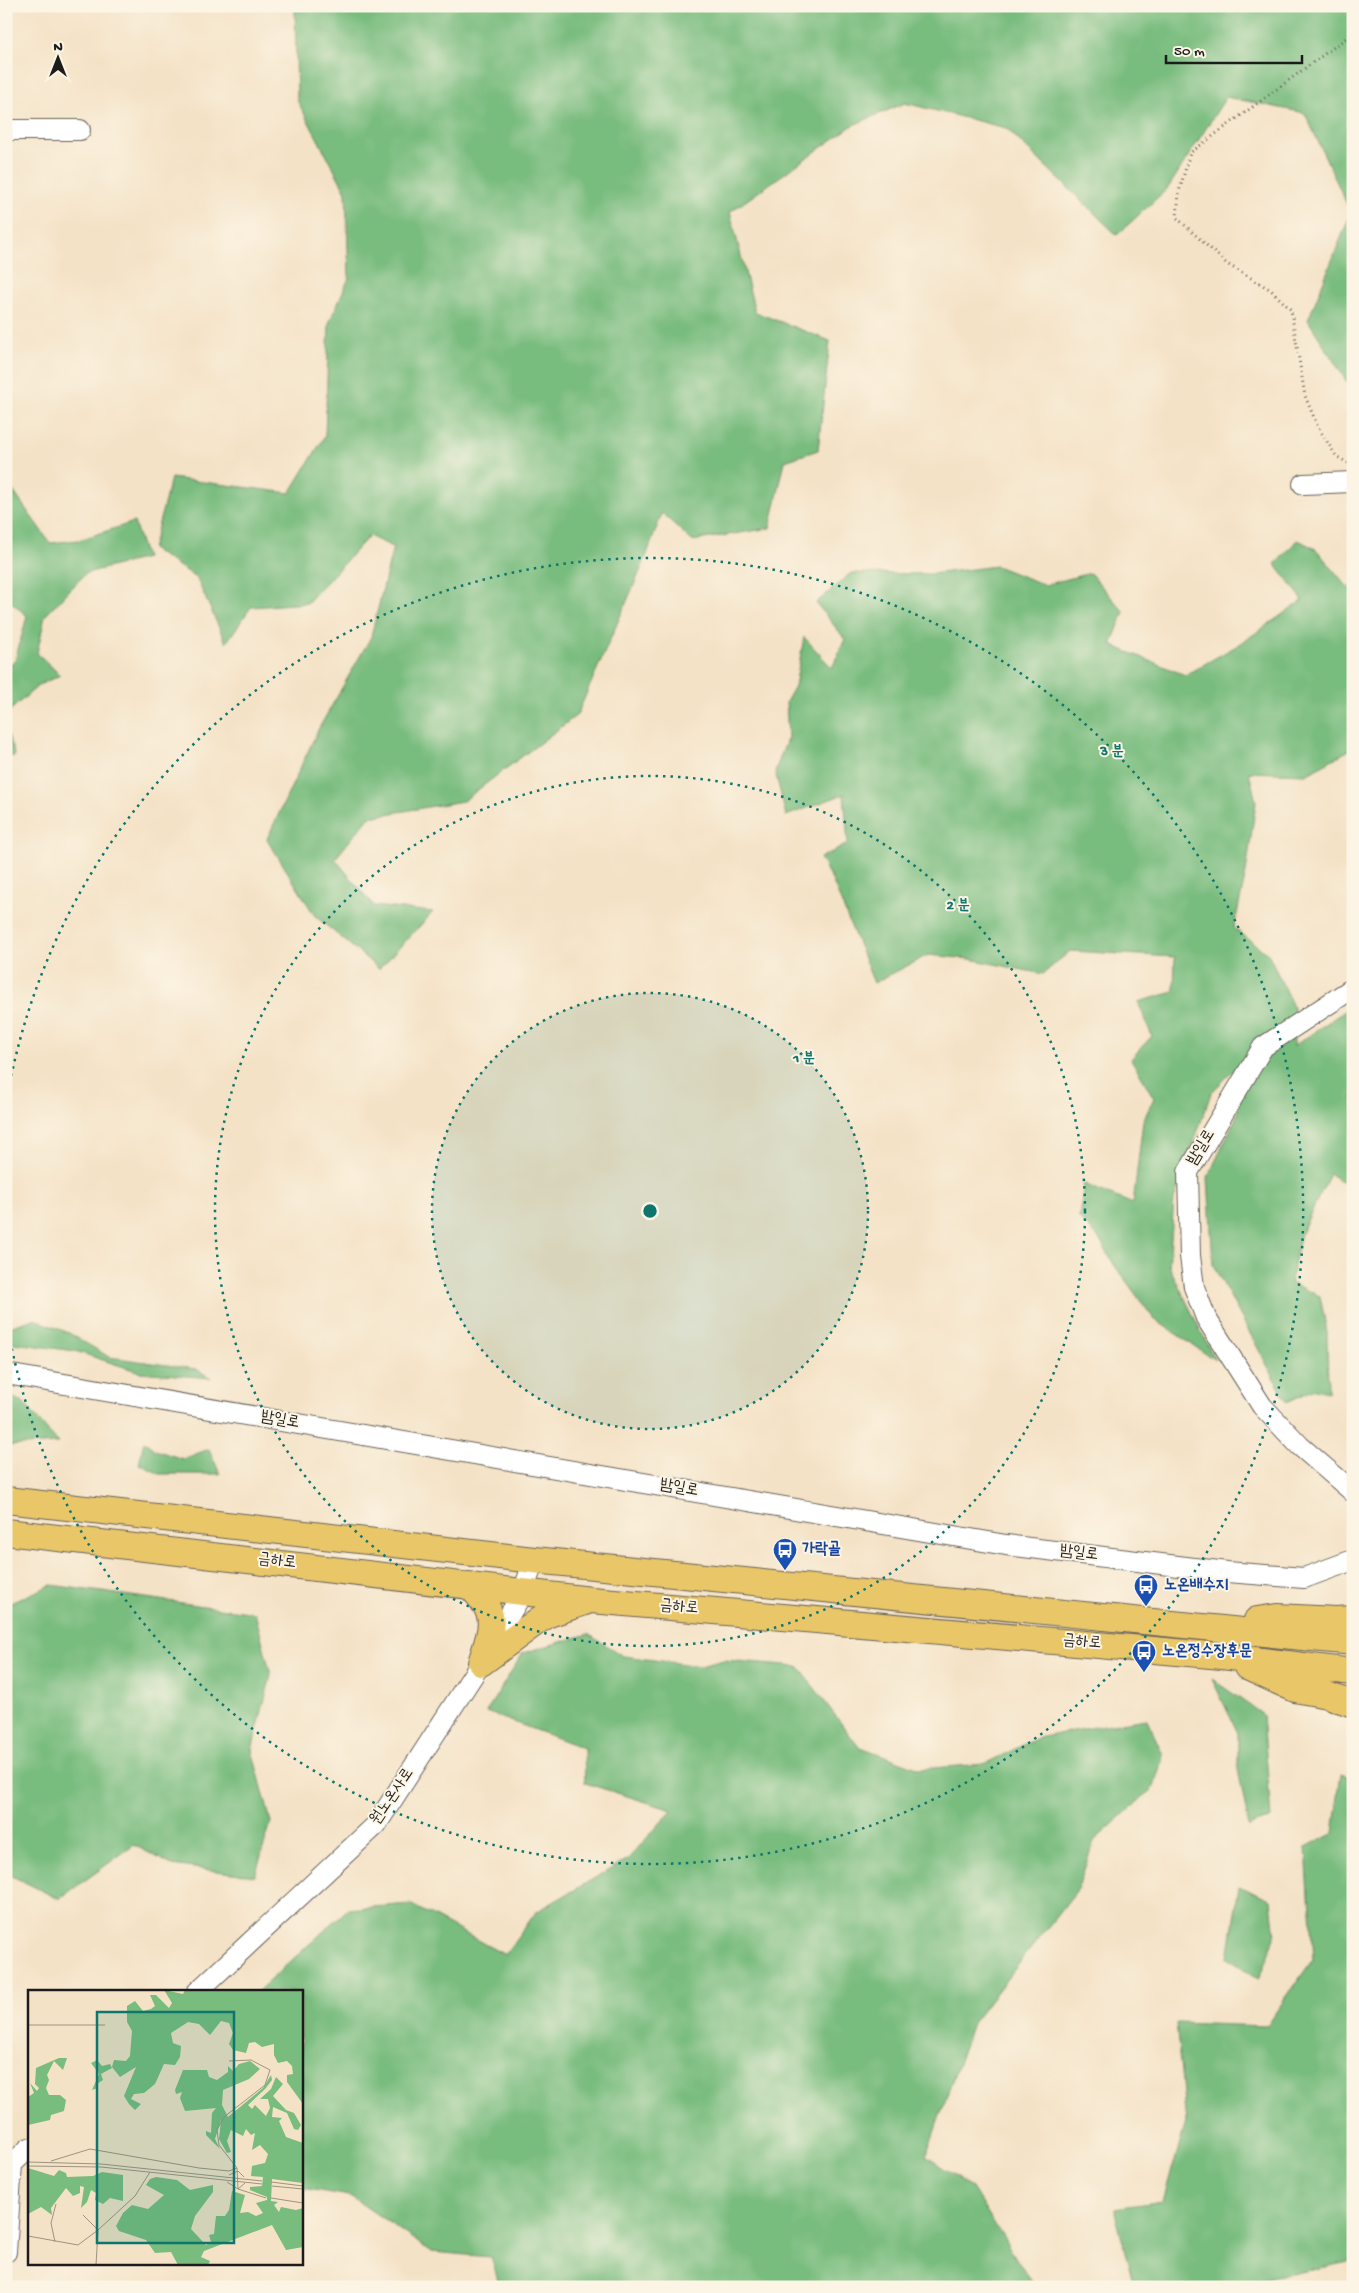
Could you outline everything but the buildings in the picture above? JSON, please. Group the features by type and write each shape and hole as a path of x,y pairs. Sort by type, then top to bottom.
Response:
{"main road":[{"name":"금하로","path":"6,1500 534,1560 1353,1642"},
{"name":"금하로","path":"6,1532 591,1600 1222,1656 1353,1672"},
{"path":"469,1585 484,1600 490,1611 490,1634 481,1662"},
{"path":"481,1662 520,1632 549,1614 591,1600"},
{"path":"1216,1627 1277,1617 1353,1619"},
{"path":"1222,1656 1295,1689 1327,1695 1353,1704"}],"street":[{"path":"6,130 80,130"},
{"path":"1303,484 1353,482"},
{"name":"밤일로","path":"1353,988 1263,1047 1188,1172 1190,1256 1194,1287 1206,1318 1262,1406 1300,1446 1353,1492"},
{"name":"밤일로","path":"6,1374 1006,1545 1227,1572 1304,1578 1353,1560"},
{"name":"원노온사로","path":"199,1990 376,1825 481,1662 523,1592 534,1560"},
{"path":"6,2252 8,2162 28,2149"}],"path":[{"path":"1353,34 1190,153 1180,192 1177,218 1227,264 1271,290 1291,310 1305,396 1318,427 1336,456 1353,466"}],"green space":[{"path":"295,6 1353,6 1353,383 1347,382 1308,320 1351,213 1305,113 1226,97 1168,188 1117,235 1006,128 905,103 853,125 730,212 755,312 830,341 818,450 785,461 770,528 692,541 662,513 644,562 577,715 463,801 369,817 335,859 374,906 433,912 379,969 315,916 267,839 318,730 371,637 393,547 369,536 307,603 251,607 226,643 196,577 152,549 171,478 290,493 325,436 329,323 349,278 346,192 297,100"},
{"path":"6,481 50,543 79,540 134,522 146,558 86,573 45,616 37,653 60,675 39,685 6,714 6,667 15,661 27,616 6,595"},
{"path":"1298,540 1316,549 1350,590 1353,584 1353,748 1306,774 1249,772 1256,802 1246,872 1234,928 1269,955 1294,1009 1294,1046 1353,1005 1353,1189 1330,1174 1301,1233 1290,1283 1320,1296 1327,1332 1328,1392 1315,1389 1287,1402 1213,1265 1208,1177 1238,1113 1234,1070 1211,1093 1174,1199 1169,1266 1215,1360 1154,1319 1115,1266 1098,1237 1079,1218 1084,1184 1133,1204 1143,1121 1154,1098 1131,1059 1152,1036 1138,1002 1174,992 1175,957 1070,951 1043,974 970,959 928,955 874,983 833,882 820,858 848,844 844,794 786,816 775,771 788,737 786,702 795,686 804,637 832,668 845,639 816,603 851,573 932,574 996,566 1045,585 1090,573 1124,612 1111,645 1185,675 1240,644 1303,600 1275,564"},
{"path":"6,729 15,756 6,757"},
{"path":"34,1319 69,1333 109,1357 196,1369 211,1378 140,1372 75,1351 6,1342 6,1328"},
{"path":"6,1395 23,1402 58,1443 6,1446"},
{"path":"144,1441 155,1450 183,1459 209,1449 220,1474 160,1474 139,1464"},
{"path":"51,1585 255,1613 271,1675 252,1750 271,1822 255,1876 172,1865 134,1845 59,1899 6,1873 6,1605"},
{"path":"588,1634 623,1656 700,1666 724,1660 798,1666 858,1746 920,1769 984,1764 1038,1738 1147,1719 1163,1755 1154,1787 1094,1841 1077,1890 972,2023 926,2156 972,2188 1034,2287 500,2287 491,2257 432,2252 350,2196 302,2188 302,1990 259,1990 348,1909 410,1904 505,1955 536,1912 628,1859 672,1810 585,1783 584,1748 486,1712 523,1653"},
{"path":"1212,1679 1263,1715 1271,1818 1249,1827 1238,1769 1238,1733"},
{"path":"1341,1774 1353,1778 1353,2261 1248,2283 1240,2287 1122,2287 1133,2282 1114,2208 1163,2201 1186,2123 1176,2023 1266,2026 1313,1959 1306,1847 1333,1833"},
{"path":"1239,1886 1271,1900 1275,1938 1258,1979 1228,1958"}],"place":[{"name":"가락골","path":"785,1571"},
{"name":"노온배수지","path":"1146,1607"},
{"name":"노온정수장후문","path":"1144,1673"}]}
